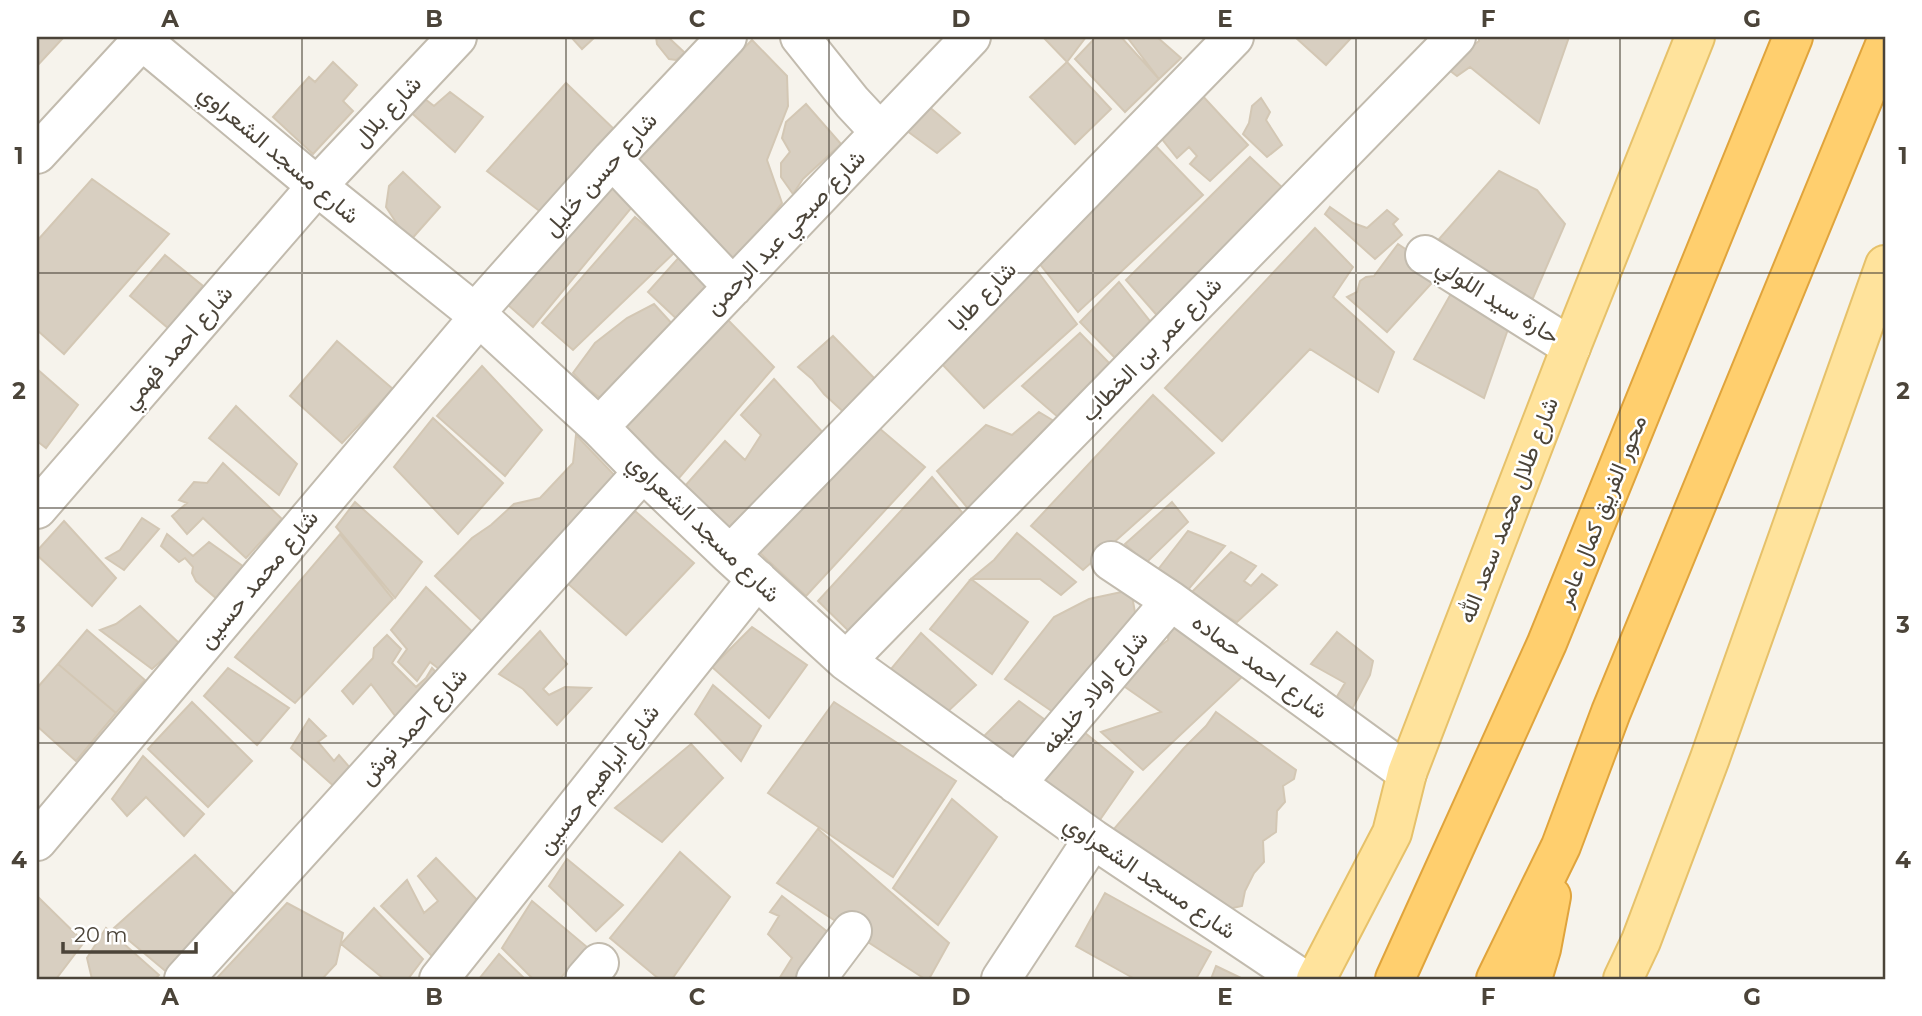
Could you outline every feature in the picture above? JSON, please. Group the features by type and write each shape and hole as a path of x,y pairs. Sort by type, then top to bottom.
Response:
{"highway":[{"name":"محور الفريق كمال عامر","path":"1395,979 1547,643 1793,37"},
{"path":"1496,979 1561,846 1611,712 1885,45"},
{"path":"1532,979 1541,949 1561,846"}],"main road":[{"name":"شارع طلال محمد سعد الله","path":"1316,979 1392,833 1407,773 1571,347 1695,37"},
{"path":"1623,979 1642,941 1710,758 1885,265"}],"street":[{"name":"شارع بلال","path":"317,186 457,37"},
{"name":"شارع حسن خليل","path":"477,315 612,159 727,37"},
{"path":"800,37 880,132"},
{"name":"شارع صبحي عبد الرحمن","path":"599,427 971,37"},
{"name":"شارع طابا","path":"743,567 1234,37"},
{"name":"شارع عمر بن الخطاب","path":"845,661 1456,37"},
{"name":"شارع مسجد الشعراوي","path":"140,38 477,315 845,661 1093,839 1302,979"},
{"path":"37,154 140,38"},
{"path":"612,159 733,287"},
{"name":"شارع احمد فهمي","path":"37,509 317,186"},
{"name":"حارة سيد اللولي","path":"1426,255 1571,347"},
{"name":"شارع محمد حسين","path":"37,841 477,315"},
{"name":"شارع احمد نوش","path":"184,979 643,472"},
{"name":"شارع احمد حماده","path":"1111,561 1171,601 1407,773"},
{"name":"شارع ابراهيم حسين","path":"439,979 743,567"},
{"name":"شارع اولاد خليفه","path":"1016,784 1171,601"},
{"path":"1001,979 1093,839"},
{"path":"816,979 852,931"}],"building":[{"path":"37,37 64,37 37,66"},
{"path":"571,37 595,37 582,49"},
{"path":"656,37 668,37 685,53 676,60 669,59 657,44"},
{"path":"1043,37 1086,37 1067,62"},
{"path":"1096,37 1121,37 1159,79 1125,112 1075,59"},
{"path":"1127,37 1157,37 1181,58 1159,79"},
{"path":"1295,37 1352,37 1326,65"},
{"path":"1479,37 1569,37 1539,123 1470,67 1457,76 1445,67 1479,41"},
{"path":"752,40 787,76 788,106 767,160 782,203 731,270 629,163"},
{"path":"333,62 357,85 343,101 353,111 313,154 273,117 309,77 315,82"},
{"path":"1067,62 1111,109 1075,144 1030,97"},
{"path":"566,83 617,132 542,213 487,171"},
{"path":"416,92 434,106 450,92 483,117 455,152 405,107"},
{"path":"1199,92 1248,145 1210,181 1190,164 1197,156 1189,147 1177,158 1158,134"},
{"path":"1261,98 1270,112 1266,120 1282,145 1267,157 1243,134 1249,123 1252,106"},
{"path":"806,104 841,144 803,179 793,194 781,177 781,163 790,152 782,138 786,122"},
{"path":"927,105 960,133 937,153 903,128"},
{"path":"1148,138 1203,195 1078,312 1039,263"},
{"path":"1250,157 1289,194 1161,320 1126,280"},
{"path":"1499,171 1537,190 1565,224 1533,298 1524,302 1439,239"},
{"path":"403,172 440,207 409,242 386,207 389,186"},
{"path":"92,179 169,234 64,354 37,330 37,241"},
{"path":"613,180 632,207 533,327 508,305"},
{"path":"1330,207 1353,223 1367,228 1387,210 1398,219 1393,224 1402,235 1375,259 1325,214"},
{"path":"635,217 676,251 573,350 542,323"},
{"path":"1315,228 1353,267 1333,297 1394,352 1378,392 1310,349 1222,441 1165,388"},
{"path":"1398,244 1441,273 1387,332 1347,297 1357,292 1360,281 1374,276"},
{"path":"682,254 711,281 681,323 648,292"},
{"path":"165,255 203,286 168,328 130,296"},
{"path":"1035,268 1077,324 984,408 940,362"},
{"path":"1119,282 1157,330 1122,365 1080,322"},
{"path":"1457,283 1508,329 1484,398 1414,359"},
{"path":"654,304 675,327 603,400 573,373 595,343 627,318"},
{"path":"727,319 774,367 673,485 621,430"},
{"path":"1080,333 1113,367 1059,418 1022,386"},
{"path":"833,336 881,385 849,417 798,367"},
{"path":"337,341 393,389 342,443 290,396"},
{"path":"482,366 542,430 505,476 437,416"},
{"path":"37,369 78,405 46,448 37,441"},
{"path":"774,379 826,436 735,534 685,486 725,441 745,460 761,435 741,415"},
{"path":"1153,395 1214,453 1083,570 1031,526"},
{"path":"236,406 297,464 279,495 209,438"},
{"path":"1039,412 1067,429 975,517 937,471 986,425 1012,435"},
{"path":"433,418 503,483 458,534 394,467"},
{"path":"879,428 925,467 806,596 759,552"},
{"path":"576,435 621,482 486,625 435,576 472,538 514,504 540,498 573,463"},
{"path":"223,463 282,519 246,558 203,518 187,534 172,516 187,503 179,500 194,482 207,483"},
{"path":"932,477 972,524 856,638 818,601"},
{"path":"355,502 422,562 395,598 336,527"},
{"path":"1172,502 1188,522 1146,563 1125,544"},
{"path":"635,511 694,563 626,635 566,582"},
{"path":"142,518 159,529 124,570 106,558 120,550"},
{"path":"64,521 116,578 92,606 37,555 37,551"},
{"path":"1188,531 1225,546 1182,597 1153,576"},
{"path":"1017,533 1076,582 1061,595 1040,579 971,579 994,560"},
{"path":"167,534 193,556 209,542 244,567 217,599 196,581 192,573 193,567 185,558 179,562 161,546"},
{"path":"340,534 393,599 295,703 235,657"},
{"path":"1231,552 1256,566 1244,581 1251,586 1262,574 1277,585 1237,622 1189,595"},
{"path":"971,579 1028,622 992,674 930,629"},
{"path":"426,587 481,640 448,676 430,662 417,681 398,662 407,649 391,630"},
{"path":"1131,590 1136,618 1053,712 1005,679 1054,617 1089,599"},
{"path":"1171,601 1207,652 1243,676 1143,770 1101,732 1161,712 1115,680 1168,640"},
{"path":"140,606 180,644 152,669 100,630 116,624"},
{"path":"752,627 807,665 769,718 712,667"},
{"path":"87,630 145,680 116,713 58,664"},
{"path":"540,631 567,664 543,689 549,695 565,687 591,688 557,725 523,689 499,674"},
{"path":"1337,632 1373,661 1370,675 1351,711 1335,700 1345,683 1311,664"},
{"path":"921,633 976,685 943,716 886,675"},
{"path":"387,635 401,649 392,663 416,687 432,668 445,682 402,725 371,684 353,704 342,691 373,658 374,648"},
{"path":"58,664 116,713 76,761 37,726 37,688"},
{"path":"228,668 289,708 257,745 204,696"},
{"path":"713,685 761,726 741,761 695,714"},
{"path":"1019,701 1048,722 1017,761 983,737"},
{"path":"192,702 252,761 208,807 148,749"},
{"path":"834,702 956,781 893,877 768,793"},
{"path":"1216,712 1296,770 1294,779 1283,786 1285,802 1277,811 1276,832 1263,841 1264,862 1254,873 1245,891 1242,906 1224,910 1113,830"},
{"path":"309,719 326,736 318,742 334,761 339,755 351,769 337,789 291,748"},
{"path":"1084,732 1133,772 1099,821 1037,779"},
{"path":"691,744 723,778 662,842 615,808"},
{"path":"143,756 204,814 184,836 146,797 127,816 112,799"},
{"path":"952,799 997,837 938,925 893,888"},
{"path":"818,829 949,943 929,979 925,979 777,883"},
{"path":"680,852 730,897 672,979 659,979 610,938"},
{"path":"195,855 250,910 169,974 114,928"},
{"path":"436,858 486,909 436,960 381,906 407,880 424,913 438,901 418,876"},
{"path":"567,859 623,905 596,931 549,886"},
{"path":"1105,893 1211,952 1196,979 1133,979 1076,946"},
{"path":"37,896 84,942 56,979 37,979"},
{"path":"782,896 829,933 803,979 779,979 792,958 768,934 779,916 770,912"},
{"path":"532,901 587,947 560,979 533,979 502,948"},
{"path":"287,903 343,933 336,964 322,979 216,979"},
{"path":"374,908 423,959 408,979 384,979 341,944"},
{"path":"106,928 159,975 155,979 92,979 87,958"},
{"path":"499,954 525,979 479,979"},
{"path":"1216,966 1243,979 1211,979"}]}
